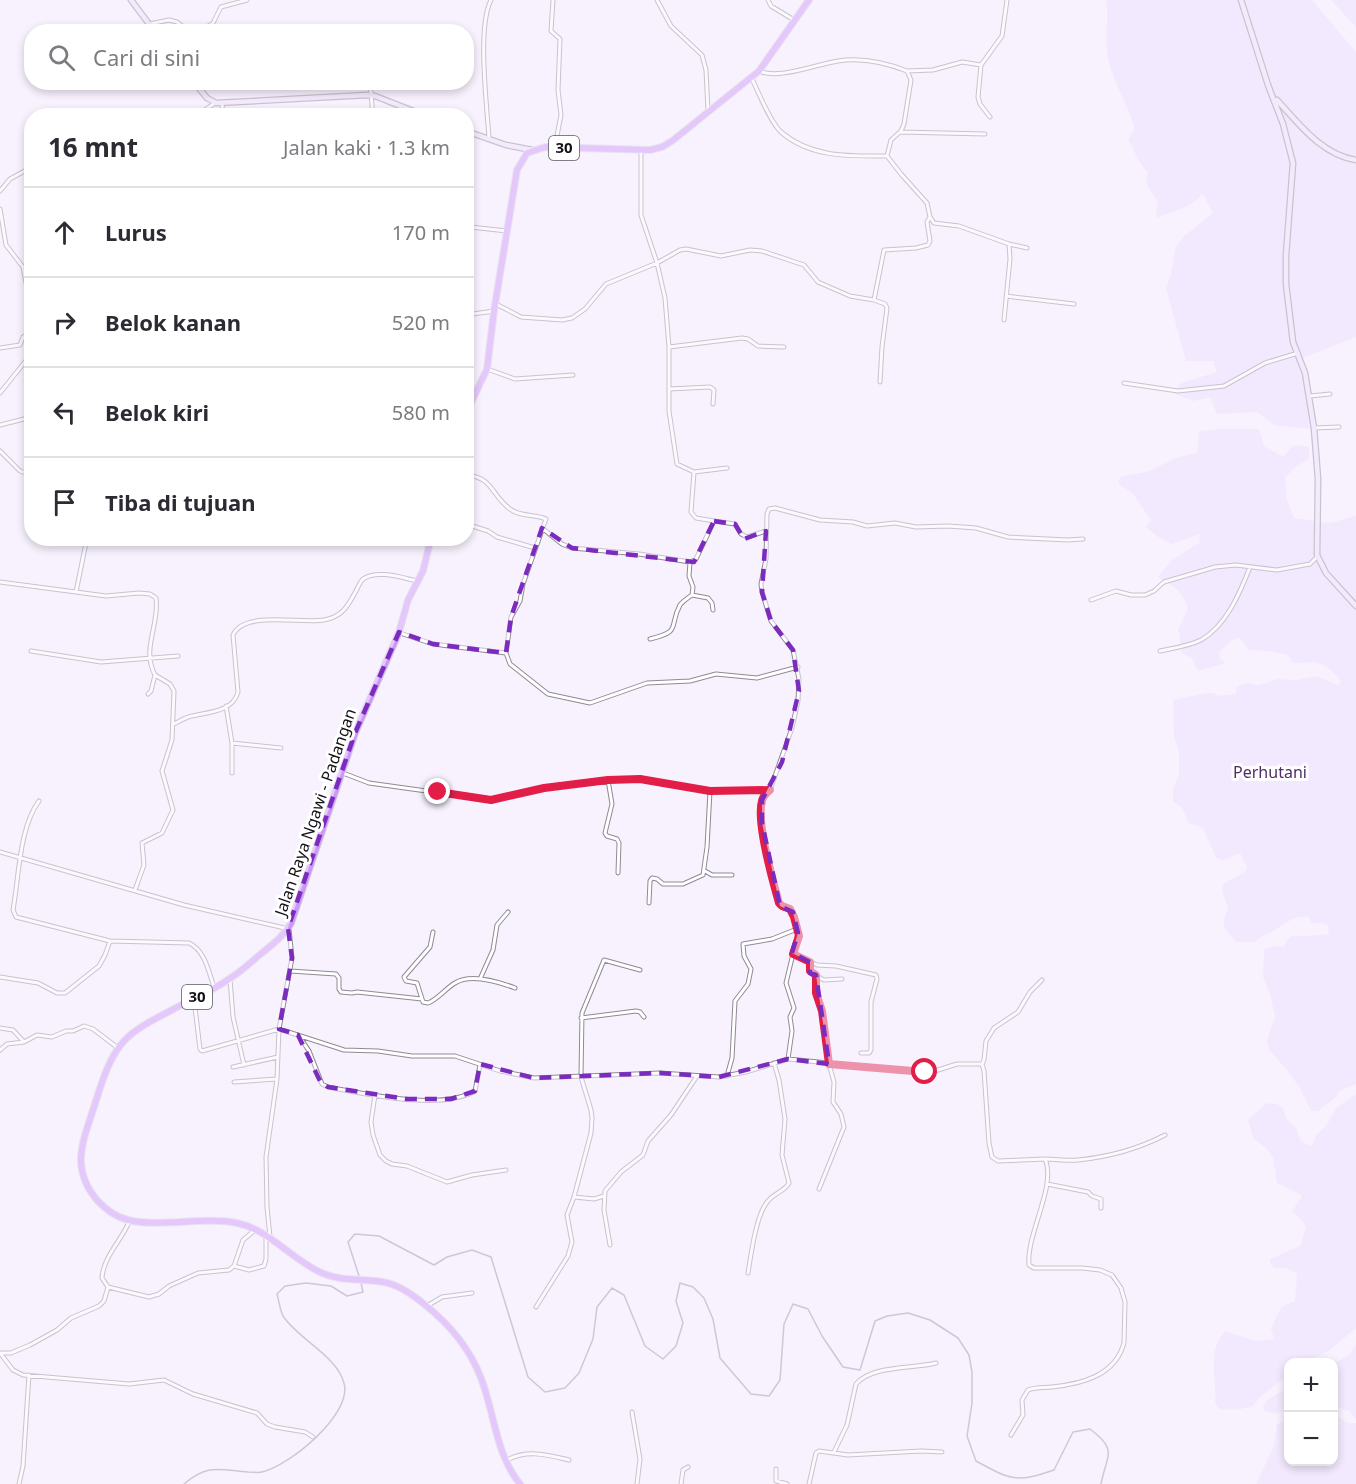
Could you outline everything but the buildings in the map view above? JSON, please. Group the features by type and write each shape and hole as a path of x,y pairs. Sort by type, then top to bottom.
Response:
{"highway":[{"name":"30","path":"474,396 487,369 495,303 517,170 524,156 532,150 555,147 641,150 662,147 759,71 809,0"},
{"name":"Jalan Raya Ngawi - Padangan","path":"427,1306 390,1284 370,1280 349,1280 320,1272 255,1230 230,1222 130,1220 117,1216 100,1203 85,1180 80,1162 87,1127 118,1048 138,1029 231,979 277,941 288,928 363,712 399,632 408,600 423,571 429,546"},
{"name":"30","path":"427,1306 456,1335 477,1368 486,1393 497,1439 506,1461 520,1484"}],"street":[{"path":"130,0 149,24 164,21 173,21 178,24"},
{"path":"211,24 221,7 247,0"},
{"path":"489,140 484,62 485,18 491,0"},
{"path":"552,0 551,31 560,39 558,90 561,115 555,147"},
{"path":"657,0 672,26 702,55 706,70 708,113"},
{"path":"768,0 771,6 795,21"},
{"path":"990,117 979,101 981,66 1002,36 1006,0"},
{"path":"1241,0 1283,124 1293,163 1286,284 1293,342 1305,373 1314,428 1318,491 1317,555 1326,573 1356,606"},
{"path":"759,71 772,74 834,61 860,60 880,62 907,71 928,71 962,62 981,66"},
{"path":"887,156 891,140 900,132 904,124 911,80 907,71"},
{"path":"751,78 779,129 805,147 838,156 887,156"},
{"path":"200,90 205,96 219,103 221,108"},
{"path":"371,90 372,108"},
{"path":"210,108 219,103 371,95 405,108"},
{"path":"1274,97 1326,148 1336,155 1356,160"},
{"path":"900,132 985,134"},
{"path":"474,134 532,150"},
{"path":"641,150 641,212 665,298 669,347 669,417 677,464 694,472 727,468"},
{"path":"887,156 927,203 932,222 959,226 1009,244 1028,248"},
{"path":"0,191 10,179 24,171"},
{"path":"0,209 6,245 22,263 24,271"},
{"path":"874,300 884,250 928,245 930,241 927,222 930,218"},
{"path":"474,227 507,231"},
{"path":"1004,320 1010,259 1009,244"},
{"path":"495,303 521,317 562,320 572,318 585,309 606,284 682,250 716,255 750,250 762,251 804,265 818,282 850,296 885,304 888,311 882,347 880,382"},
{"path":"1006,296 1074,303"},
{"path":"474,314 494,311"},
{"path":"0,348 21,345 24,336"},
{"path":"669,347 742,338 758,346 784,347"},
{"path":"1124,382 1178,391 1224,386 1264,363 1298,353"},
{"path":"0,393 24,363"},
{"path":"487,369 515,379 573,375"},
{"path":"668,389 710,387 714,390 713,404"},
{"path":"1310,396 1329,394"},
{"path":"0,425 24,419"},
{"path":"1314,428 1339,427"},
{"path":"0,451 24,472"},
{"path":"694,472 690,508 696,519 735,524 745,537 766,531"},
{"path":"474,476 482,478 516,513 545,518 520,601 511,617 506,653 510,664 548,694 590,704 647,683 690,681 716,674 757,678 798,667"},
{"path":"788,1059 792,1031 790,1019 794,1008 786,983 799,936 793,912 779,903 765,840 761,803 770,790 782,762 799,691 798,667 790,644 771,621 762,592 761,584 766,559 767,510 775,508 820,520 853,522 867,526 895,524 916,527 948,526 976,528 1008,537 1083,539"},
{"path":"542,528 562,544 572,548 639,554 690,562 696,559 714,521"},
{"path":"474,526 497,537 535,548"},
{"path":"76,592 85,546"},
{"path":"1091,600 1116,591 1145,595 1164,582 1204,569 1227,566 1273,571 1302,566 1312,562 1317,555"},
{"path":"650,639 672,631 681,604 692,595 693,587 689,576 690,562"},
{"path":"1160,651 1198,641 1211,631 1238,596 1250,567"},
{"path":"174,724 191,716 215,712 236,698 238,692 233,635 236,629 255,620 315,620 338,616 345,609 363,579 373,576 417,581"},
{"path":"0,582 106,596 139,593 154,596 156,606 150,637 150,658 155,675 148,694"},
{"path":"692,595 708,598 713,610"},
{"path":"399,632 432,644 506,653"},
{"path":"32,651 93,662 178,656"},
{"path":"135,890 144,865 142,843 162,833 173,810 162,771 172,740 174,724 172,687 155,675"},
{"path":"226,706 232,743 232,773"},
{"path":"232,743 281,748"},
{"path":"341,772 369,783 491,800 544,788 608,780 648,780 710,791 770,790"},
{"path":"608,780 612,804 605,833 618,841 618,873"},
{"path":"649,903 652,878 663,884 682,884 702,876 707,847 710,791"},
{"path":"39,801 28,822 14,910 16,917 110,941 185,942 193,945 200,952 214,987"},
{"path":"0,852 21,860 184,905 288,928 293,952 279,1029 277,1079 266,1157 268,1238 266,1259 264,1266 249,1270 234,1266"},
{"path":"704,871 712,875 732,875"},
{"path":"480,979 493,950 497,925 507,912"},
{"path":"727,1076 732,1058 735,1001 748,984 751,969 744,956 743,944 772,939 797,928"},
{"path":"433,932 430,947 404,977 406,981 417,983 425,1003 430,1002 457,982 480,979 515,988"},
{"path":"0,977 38,983 57,993 65,993 99,966 110,941"},
{"path":"793,954 820,965 874,973 877,976 871,1002 871,1050 869,1053 861,1053"},
{"path":"536,1307 568,1256 572,1242 566,1218 591,1133 591,1110 581,1077 583,1008 604,960 640,970"},
{"path":"810,962 810,971 824,980 842,979"},
{"path":"290,971 336,974 339,978 341,992 422,999"},
{"path":"816,975 816,993 822,1011 834,1086 832,1102 841,1114 844,1127 819,1188"},
{"path":"231,979 233,1017 244,1065"},
{"path":"1042,980 1030,992 1018,1012 994,1028 986,1041 982,1064 989,1143 994,1159 1070,1161 1094,1158 1136,1148 1165,1135"},
{"path":"194,999 201,1050 279,1029 344,1050 378,1051 412,1056 455,1056 530,1078 660,1073 727,1076 788,1059 920,1072 935,1071 957,1064 982,1064"},
{"path":"581,1018 636,1011 644,1017"},
{"path":"0,1050 7,1044 24,1042 37,1035 55,1037 84,1026 93,1029 118,1048"},
{"path":"0,1028 13,1030 24,1042"},
{"path":"298,1035 309,1051 321,1084 375,1095 407,1099 457,1098 475,1091 480,1064"},
{"path":"233,1067 278,1057"},
{"path":"748,1273 758,1223 766,1203 786,1188 789,1183 783,1155 785,1119 774,1063"},
{"path":"610,1245 604,1210 604,1196 608,1186 621,1172 644,1155 648,1141 672,1115 698,1076"},
{"path":"234,1082 277,1079"},
{"path":"375,1095 371,1122 373,1135 380,1155 389,1162 407,1166 447,1182 472,1175 506,1170"},
{"path":"1011,1435 1023,1415 1022,1400 1028,1390 1077,1383 1098,1376 1109,1367 1122,1350 1125,1336 1125,1302 1121,1288 1108,1272 1091,1269 1034,1268 1029,1265 1036,1220 1047,1184 1048,1169 1045,1159"},
{"path":"1047,1184 1088,1192 1101,1199 1101,1208"},
{"path":"574,1197 594,1199 604,1196"},
{"path":"130,1220 107,1259 102,1278 108,1287 143,1297 161,1294 169,1286 207,1271 227,1271 234,1266 243,1240 255,1230"},
{"path":"0,1353 22,1350 49,1335 75,1316 99,1306 104,1301 108,1287"},
{"path":"427,1306 442,1297 472,1293"},
{"path":"0,1353 16,1373 129,1384 164,1380 193,1394 257,1413 267,1424 275,1428 304,1432 313,1437"},
{"path":"834,1452 847,1425 856,1384 860,1379 875,1372 922,1367 936,1363"},
{"path":"19,1484 23,1466 29,1374"},
{"path":"632,1412 640,1459 637,1484"},
{"path":"809,1484 817,1452 848,1455 942,1452"},
{"path":"506,1461 523,1453 545,1454 569,1460"},
{"path":"681,1484 683,1470 688,1467"},
{"path":"776,1469 776,1481 787,1484"}],"highlighted area":[{"path":"714,521 735,524 744,539 766,531 762,592 771,621 793,650 799,691 782,762 762,800 762,823 780,906 793,912 798,933 792,953 810,962 810,973 816,975 829,1064 788,1059 719,1077 660,1073 534,1078 480,1064 475,1091 451,1099 407,1099 328,1087 320,1081 298,1035 279,1029 292,958 288,928 355,733 399,632 433,644 506,653 511,617 542,528 572,548 694,562"}],"green space":[{"path":"1106,0 1312,0 1356,52 1356,337 1305,357 1298,362 1305,390 1310,429 1274,425 1257,412 1217,414 1210,398 1193,401 1174,394 1181,383 1217,372 1213,361 1186,361 1166,288 1176,247 1183,237 1213,213 1203,194 1187,206 1156,218 1158,203 1146,183 1148,173 1128,139 1134,126 1108,60"},
{"path":"1331,0 1356,0 1356,27"},
{"name":"Perhutani","path":"1258,429 1264,446 1282,456 1292,446 1309,447 1309,459 1285,477 1287,500 1294,518 1330,523 1356,516 1356,1084 1339,1091 1336,1097 1318,1111 1311,1111 1300,1088 1269,1050 1267,1040 1275,1017 1271,997 1263,977 1264,950 1274,946 1284,947 1292,936 1328,934 1329,927 1323,923 1312,923 1308,917 1298,918 1288,921 1255,942 1237,942 1226,930 1224,919 1228,908 1222,889 1223,885 1244,873 1247,867 1240,853 1223,860 1216,858 1203,828 1188,823 1185,813 1173,802 1173,788 1179,774 1179,752 1174,736 1173,700 1206,693 1219,696 1235,694 1237,686 1247,683 1259,685 1277,679 1296,680 1317,676 1337,685 1341,681 1325,666 1309,662 1293,663 1288,655 1249,650 1239,638 1232,640 1219,652 1220,659 1226,663 1198,671 1192,658 1182,653 1178,629 1188,609 1186,603 1177,590 1158,577 1171,561 1200,542 1199,534 1172,544 1158,537 1146,527 1151,520 1133,494 1119,484 1118,480 1123,476 1147,472 1178,457 1197,453 1199,431"},
{"path":"1356,1094 1356,1328 1330,1350 1315,1358 1284,1358 1284,1378 1259,1398 1252,1407 1234,1410 1219,1409 1215,1403 1214,1355 1216,1346 1226,1331 1255,1341 1274,1339 1271,1329 1281,1307 1295,1301 1297,1274 1286,1268 1274,1268 1270,1259 1300,1246 1306,1228 1303,1221 1292,1211 1301,1195 1277,1183 1273,1158 1267,1149 1253,1138 1248,1120 1267,1103 1277,1104 1283,1108 1286,1118 1296,1128 1301,1141 1310,1146 1313,1145 1316,1135 1326,1126 1337,1107"},
{"path":"1356,1344 1356,1419 1349,1411 1338,1407 1338,1361 1349,1355"},
{"path":"1284,1390 1284,1411 1275,1414 1265,1411 1263,1408 1266,1401"},
{"path":"1338,1417 1348,1423 1356,1423 1356,1484 1256,1484 1274,1446 1277,1424 1284,1421 1284,1466 1338,1466"}],"waterway":[{"path":"360,1279 348,1242 355,1234 379,1236 434,1265 447,1257 472,1250 491,1257 528,1377 545,1392 565,1388 579,1373 593,1339 597,1307 612,1288 624,1295 645,1346 663,1359 676,1346 683,1323 676,1301 680,1283 693,1287 704,1298 713,1319 720,1358 751,1394 769,1396 780,1380 784,1324 793,1304 808,1309 822,1336 843,1367 860,1370 875,1321 887,1316 908,1313 930,1320 958,1338 969,1355 972,1372 972,1403 967,1436 976,1461 1006,1476 1031,1477 1054,1470 1073,1432 1090,1429 1099,1436 1107,1448 1108,1459 1101,1484"},
{"path":"184,1484 208,1470 262,1472 274,1468 302,1449 329,1423 339,1409 344,1395 344,1383 340,1373 334,1364 283,1316 277,1294 285,1286 306,1283 331,1286 347,1296 363,1292 361,1283"}],"route":[{"path":"438,792 491,800 544,788 608,780 640,779 710,791 770,790 761,803 765,840 779,903 793,912 798,938 793,954 810,962 809,969 816,975 816,993 822,1011 829,1064 925,1072"}]}
